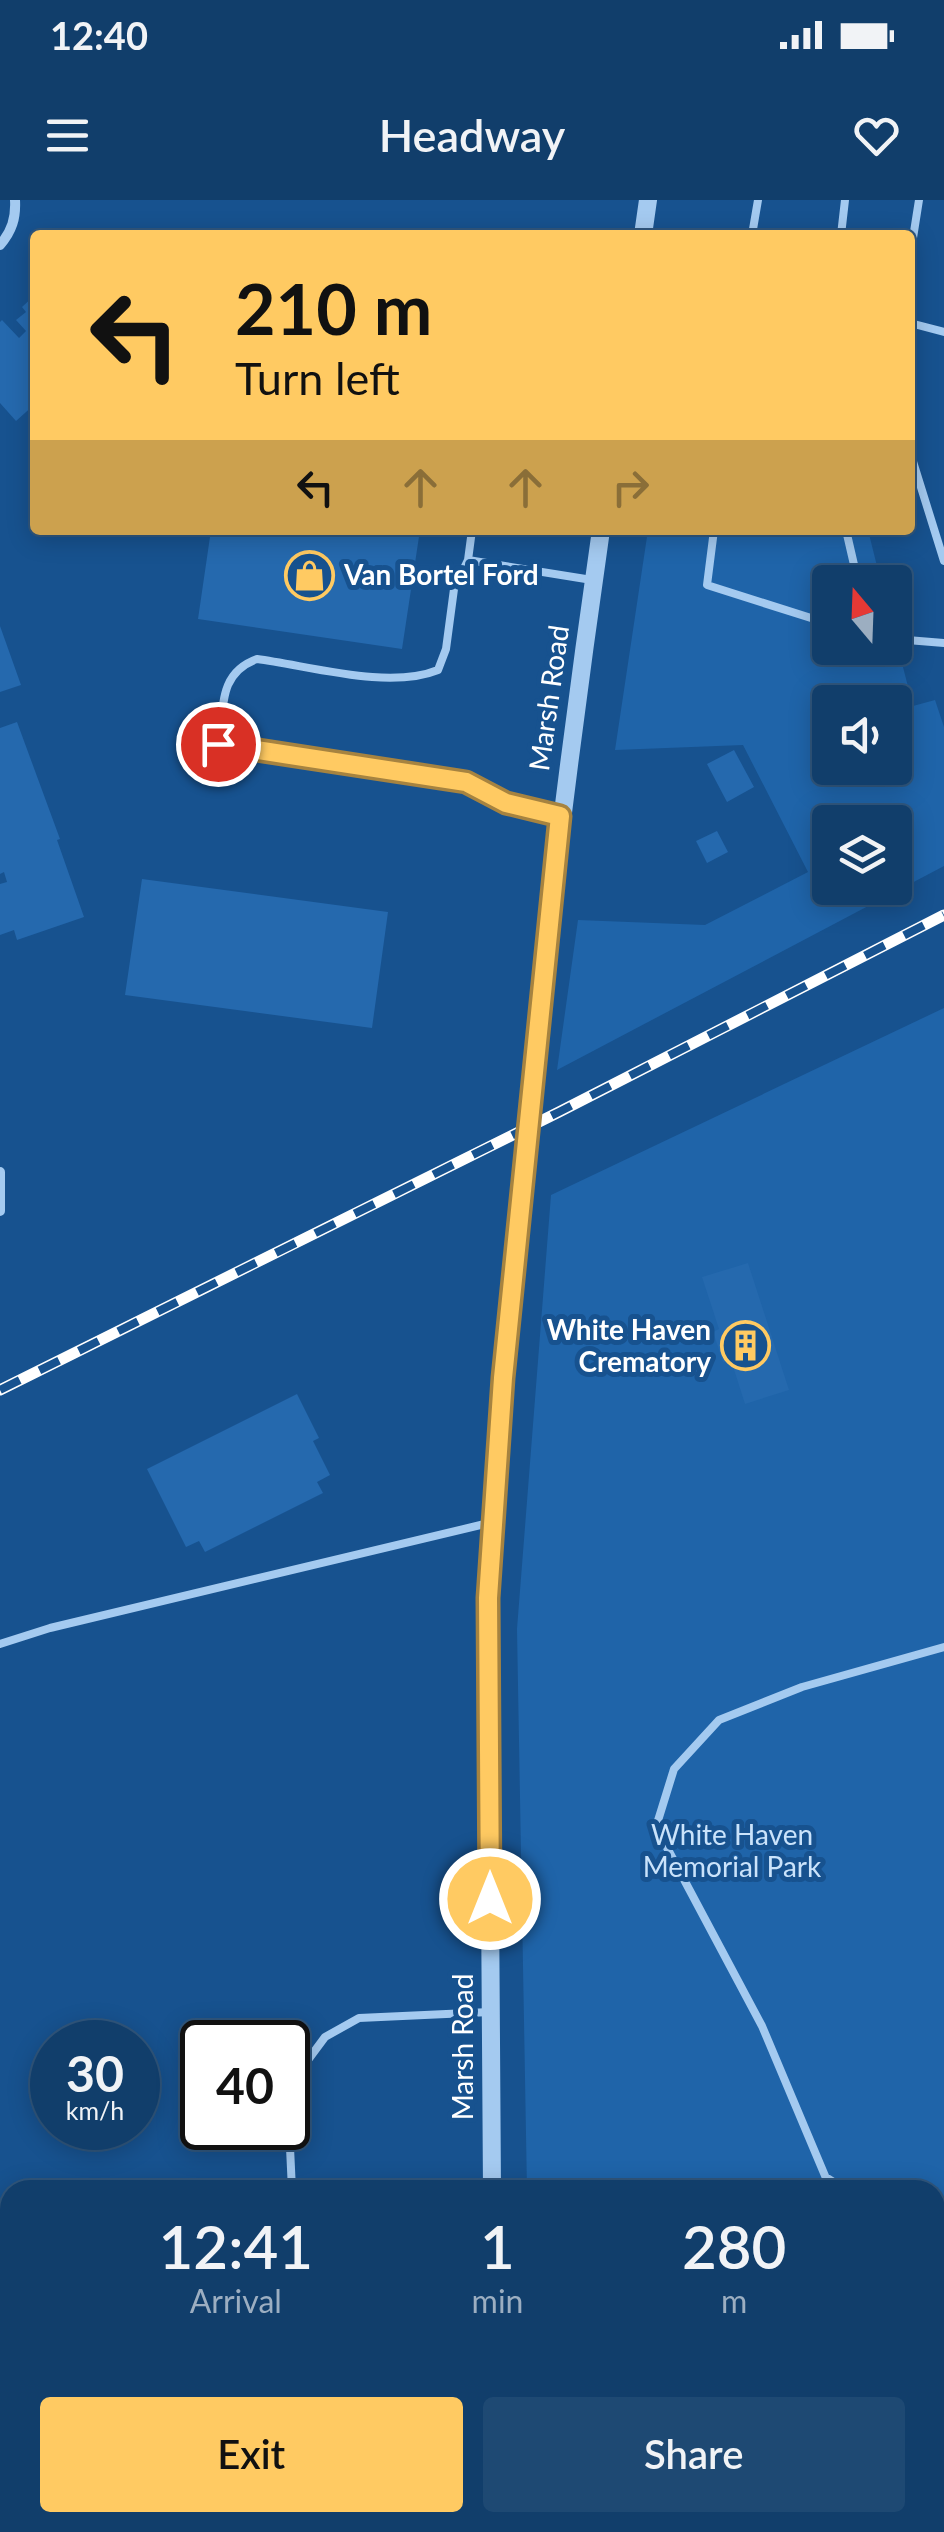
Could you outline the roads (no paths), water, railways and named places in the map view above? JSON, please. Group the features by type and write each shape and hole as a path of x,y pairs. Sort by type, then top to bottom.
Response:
{"street":[{"path":"0,245 15,219 15,200"},
{"path":"644,230 648,200"},
{"name":"Marsh Road","path":"492,2180 488,1598 493,1522 503,1378 560,816 600,535"},
{"path":"0,1172 0,1211"}],"lane":[{"path":"753,230 758,200"},
{"path":"842,230 846,200"},
{"path":"914,230 919,200"},
{"path":"915,324 944,332"},
{"path":"915,468 944,562"},
{"path":"471,535 468,560 454,590 446,650 438,670 419,678 388,678 257,658 240,665 229,678 218,744 466,782 506,803 560,816"},
{"path":"713,535 707,586 812,618"},
{"path":"847,535 854,565"},
{"path":"468,560 594,580"},
{"path":"912,640 944,643"},
{"path":"0,1644 50,1628 493,1522"},
{"path":"829,2180 762,2026 656,1827 674,1768 719,1720 802,1687 944,1646"},
{"path":"292,2180 288,2105 302,2068 324,2036 359,2018 490,2012"}],"railway":[{"path":"0,1390 944,915"}],"place":[{"name":"Van Bortel Ford","path":"309,575"},
{"name":"White Haven Crematory","path":"746,1346"}],"park label":[{"name":"White Haven Memorial Park","path":"732,1851"}]}
